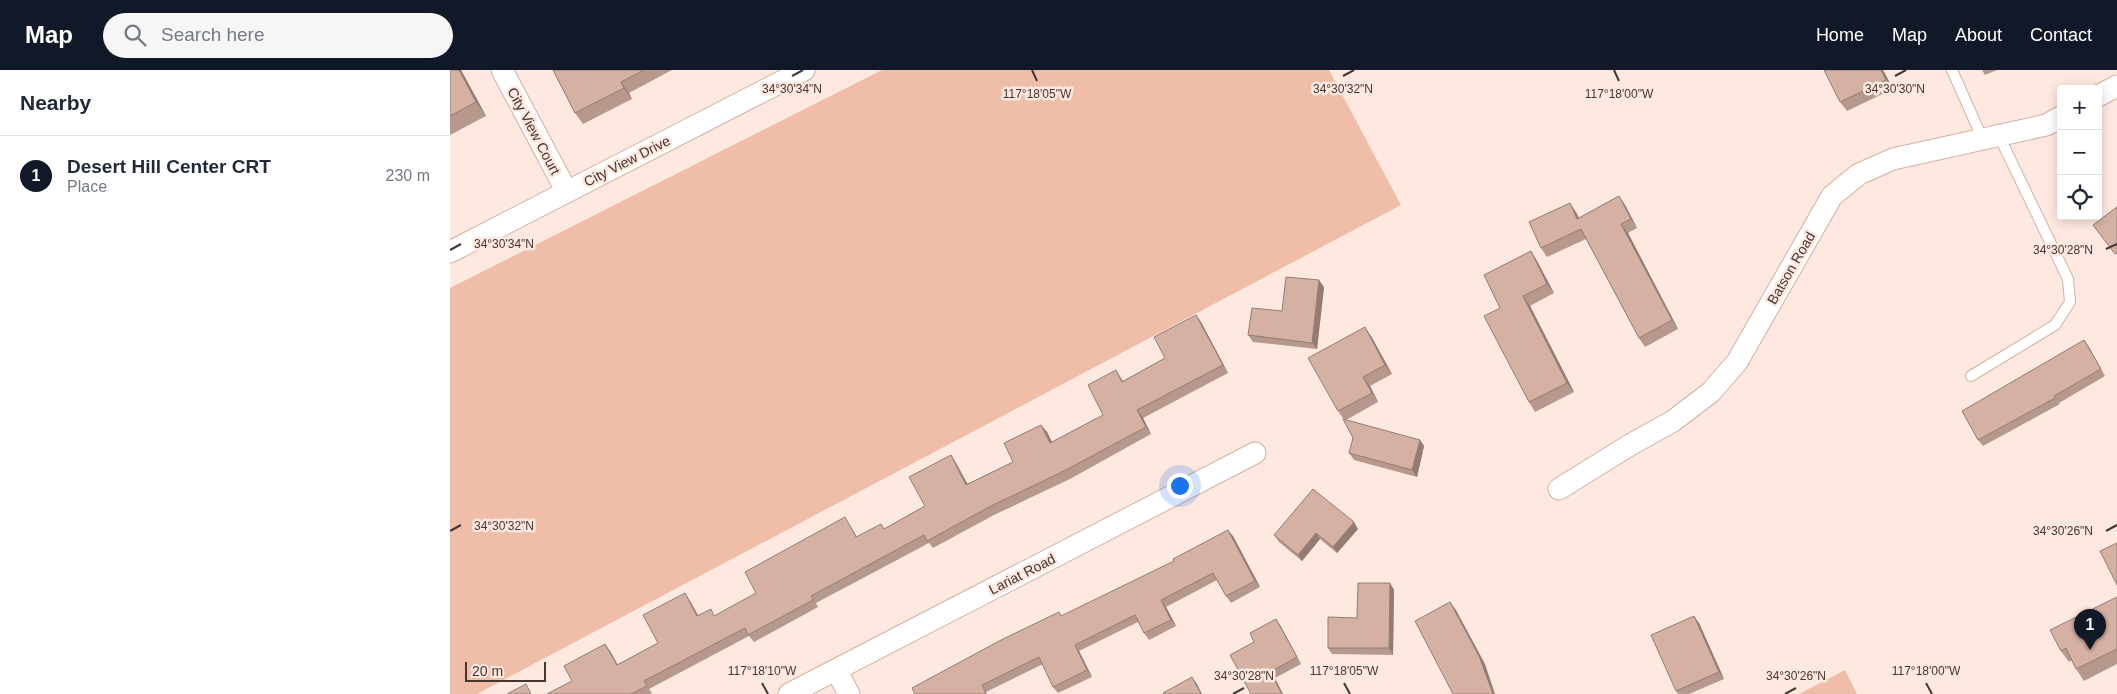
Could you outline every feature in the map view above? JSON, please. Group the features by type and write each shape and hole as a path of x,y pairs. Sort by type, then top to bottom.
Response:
{"street":[{"name":"City View Court","path":"502,70 567,192"},
{"name":"City View Drive","path":"450,252 804,70"},
{"path":"2102,94 2117,86"},
{"name":"Batson Road","path":"1559,489 1673,421 1711,392 1737,362 1832,196 1859,174 1893,159 2046,125 2057,119"},
{"name":"Lariat Road","path":"789,694 1255,454"},
{"path":"836,670 849,694"}],"lane":[{"path":"1952,70 2068,279 2070,302 2055,325 1970,376"}],"shaded area":[{"path":"882,70 1329,70 1401,205 477,694 450,694 450,288"},
{"path":"1845,670 1857,694 1799,694"}],"building":[{"path":"450,70 459,70 476,102 450,116"},
{"path":"553,70 644,70 621,82 624,88 575,113"},
{"path":"1824,70 1881,70 1886,80 1840,102"},
{"path":"1619,196 1631,219 1621,224 1672,320 1639,338 1581,229 1541,248 1529,222 1570,203 1577,219"},
{"path":"2117,207 2117,253 2115,254 2093,225"},
{"path":"1531,251 1547,284 1523,296 1567,383 1529,402 1484,316 1500,308 1484,275"},
{"path":"1286,277 1319,280 1312,343 1248,335 1252,308 1282,311"},
{"path":"1196,315 1223,365 1137,410 1146,427 1064,471 989,507 927,541 924,535 811,596 813,600 748,635 745,628 644,681 647,686 631,694 547,694 572,681 564,666 605,644 617,665 658,643 643,615 685,593 697,616 711,609 714,616 756,593 745,572 845,517 856,537 881,524 884,529 925,506 909,477 951,455 966,485 1013,462 1004,443 1041,425 1050,443 1103,415 1088,385 1116,370 1122,382 1165,358 1154,337"},
{"path":"1365,327 1385,365 1363,377 1372,393 1338,411 1308,358"},
{"path":"2084,340 2101,369 2054,396 2055,398 1978,440 1962,411"},
{"path":"1343,419 1420,440 1412,470 1349,453 1353,438"},
{"path":"1313,489 1354,522 1333,547 1316,533 1298,555 1274,535"},
{"path":"1228,530 1255,581 1226,596 1213,573 1161,600 1171,620 1144,633 1135,615 1075,645 1087,670 1053,687 1039,657 982,685 986,694 915,694 912,688 1001,640 1059,612 1061,616 1174,561 1173,559"},
{"path":"2117,543 2117,585 2100,551"},
{"path":"1358,583 1390,583 1389,648 1328,648 1328,617 1357,618"},
{"path":"2117,597 2117,649 2076,669 2066,648 2061,651 2050,630"},
{"path":"1450,602 1479,656 1493,694 1453,694 1415,621"},
{"path":"1694,616 1719,672 1676,691 1651,635"},
{"path":"1276,619 1297,657 1270,672 1282,694 1251,694 1230,655 1254,642 1250,633"},
{"path":"1192,677 1201,694 1163,693"},
{"path":"526,684 531,694 507,694"}],"place":[{"name":"Desert Hill Center CRT","path":"2090,650"}]}
